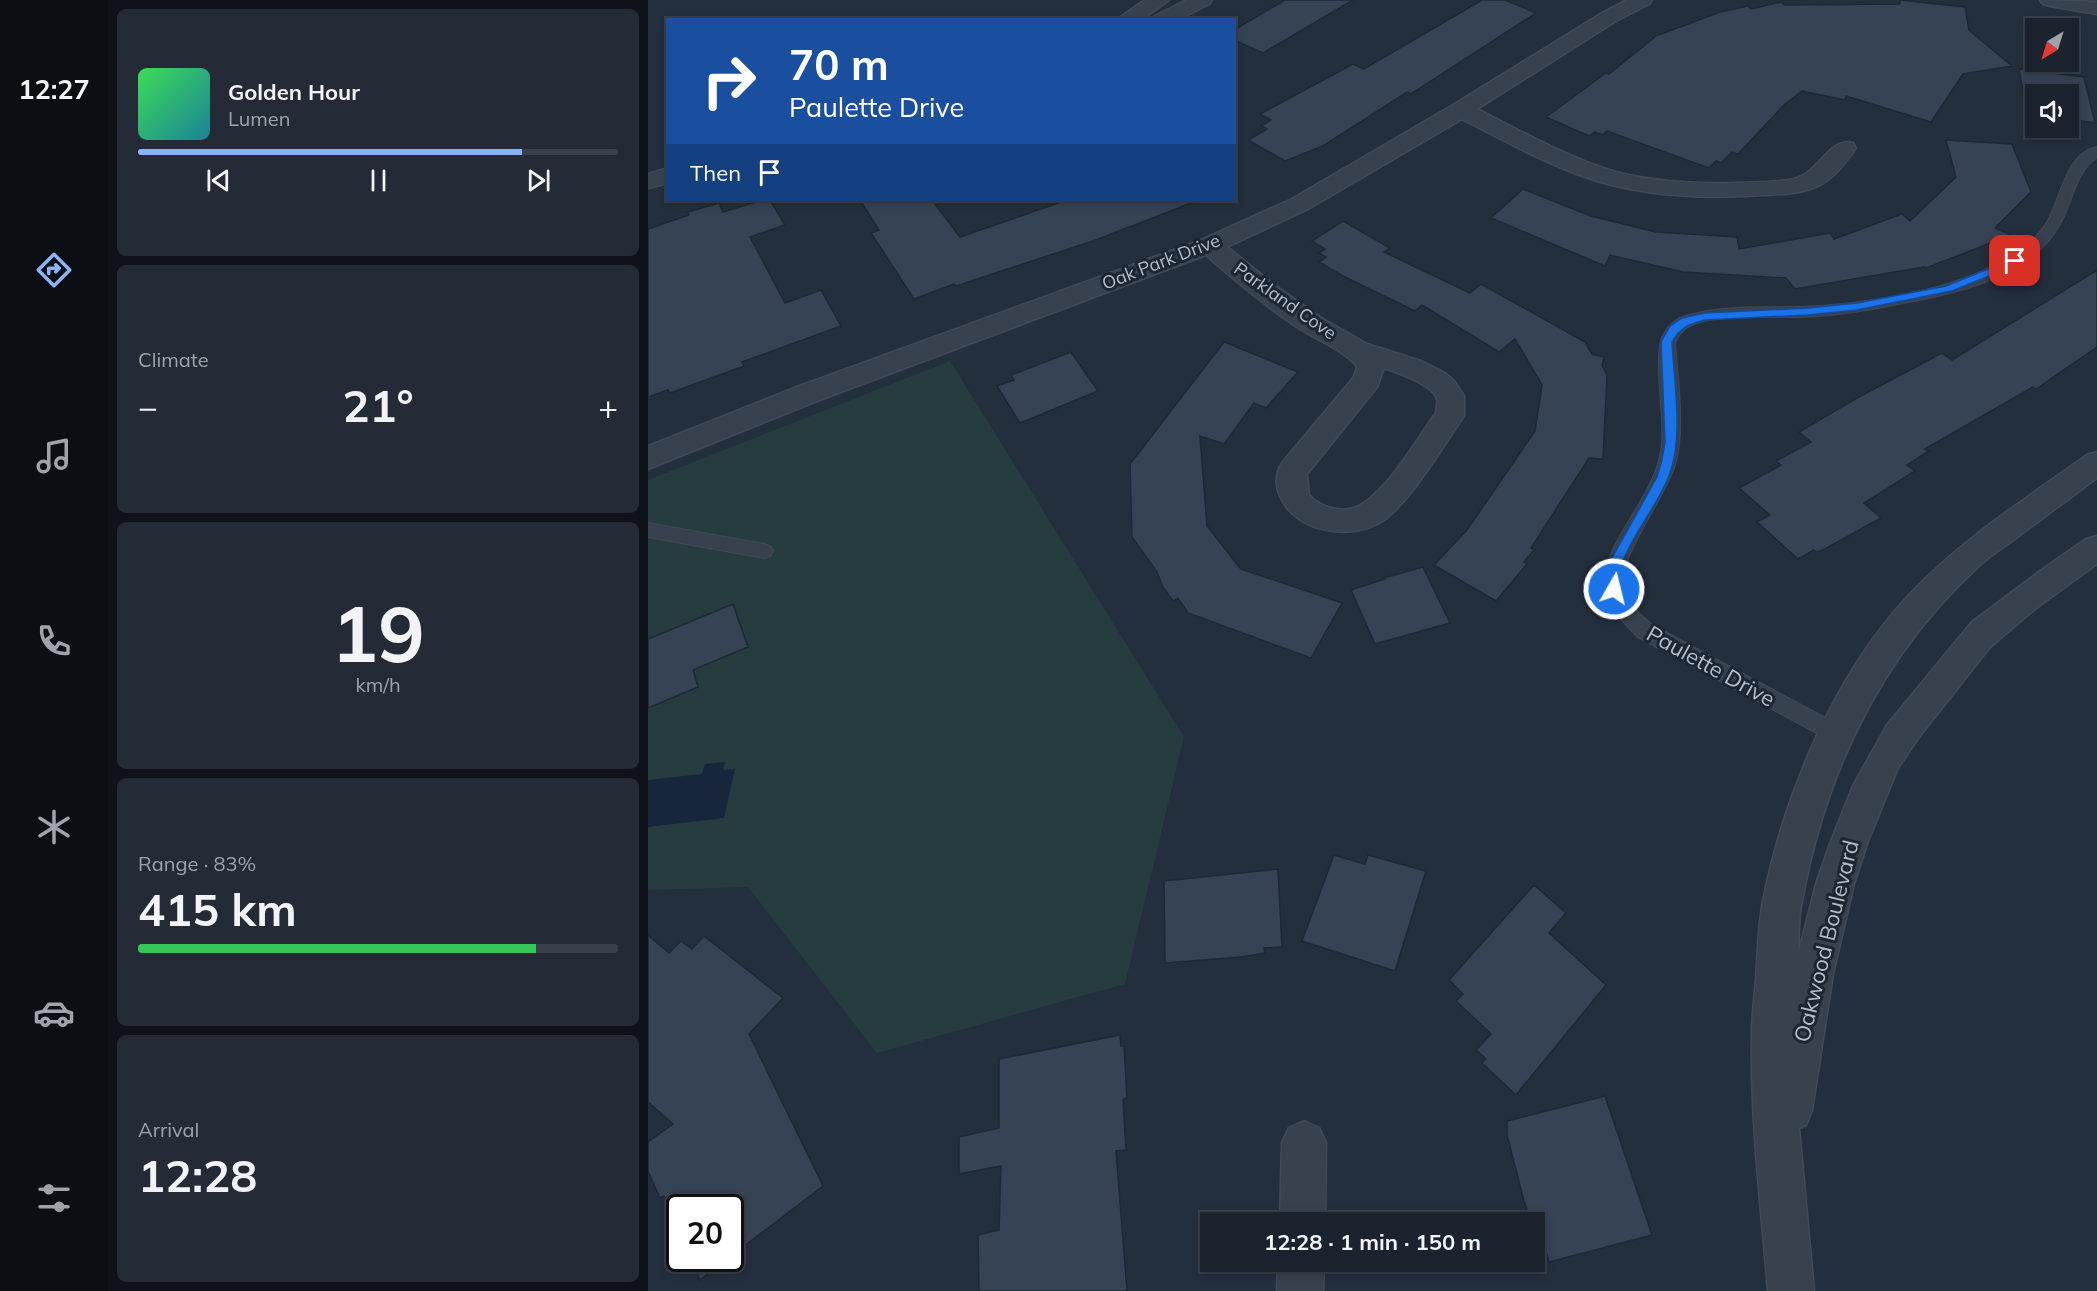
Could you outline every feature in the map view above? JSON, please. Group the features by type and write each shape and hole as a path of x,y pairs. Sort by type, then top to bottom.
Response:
{"street":[{"path":"1129,18 1159,0"},
{"path":"1166,18 1202,0"},
{"name":"Oak Park Drive","path":"648,458 807,394 1210,245 1300,204 1461,110 1609,16 1642,0"},
{"path":"2053,7 2097,8"},
{"path":"1461,110 1586,169 1631,181 1691,189 1731,190 1795,186 1813,180 1826,171 1845,148"},
{"path":"648,181 666,176"},
{"name":"Parkland Cove","path":"1210,245 1249,280 1308,321 1364,352 1423,373 1444,387 1451,399 1450,415 1382,505 1367,517 1339,520 1322,518 1308,512 1297,502 1291,485 1292,471 1367,380 1371,367 1364,352"},
{"name":"Oakwood Boulevard","path":"1791,1291 1772,1030 1782,903 1811,793 1835,733 1880,658 1919,606 1970,555 2097,463"},
{"name":"Oakwood Boulevard","path":"1782,1178 1801,1038 1830,907 1848,842 1865,798 1887,754 1926,701 1983,633 2097,548"},
{"path":"1302,1212 1304,1143"},
{"path":"1300,1272 1300,1291"}],"lane":[{"name":"Paulette Drive","path":"1835,733 1645,631 1625,612 1614,589 1614,567 1663,477 1668,460 1671,442 1667,342 1674,329 1686,321 1705,316 1808,312 1857,306 1948,288 1987,275 2015,261 2044,234 2060,213 2070,178 2078,166 2097,151"},
{"path":"648,530 764,551"}],"green space":[{"path":"950,361 1184,737 1125,984 877,1053 748,887 648,890 648,480"}],"water":[{"path":"725,762 723,770 735,769 724,818 648,827 648,780 702,774 705,764"}],"building":[{"path":"1285,0 1353,0 1263,53 1236,41 1236,29"},
{"path":"1482,0 1505,0 1536,13 1411,94 1407,92 1323,146 1285,161 1248,140 1267,129 1261,126 1271,120 1260,114 1353,64 1364,69"},
{"path":"1900,0 1965,7 1969,30 2012,66 1963,74 1931,122 1846,96 1845,100 1802,91 1785,104 1738,154 1732,152 1721,163 1716,161 1709,168 1607,131 1602,135 1595,132 1589,136 1546,117 1606,73 1609,74 1656,36 1720,12 1748,6 1751,9 1781,2 1785,5 1900,4"},
{"path":"2019,69 2025,70 2025,72 2084,77 2095,123 2079,121 2079,84 2025,84 2025,103"},
{"path":"1946,140 2012,144 2031,192 1995,228 2011,235 1926,268 1795,289 1786,278 1683,272 1610,255 1605,266 1491,218 1523,189 1591,216 1656,232 1737,237 1739,249 1830,233 1834,239 1902,214 1910,221 1956,177"},
{"path":"759,201 771,201 785,225 750,237 785,303 821,290 841,326 742,362 744,366 670,393 668,390 648,397 648,229 689,215 688,212 719,203 723,212"},
{"path":"861,201 933,201 960,237 1064,201 1194,202 1093,241 956,286 954,284 914,299 871,233 879,230"},
{"path":"1343,221 1390,248 1384,252 1470,293 1481,284 1585,342 1592,354 1604,357 1602,366 1607,375 1603,459 1589,458 1531,548 1534,550 1524,562 1527,564 1496,601 1434,565 1467,530 1535,431 1542,385 1515,339 1499,352 1422,305 1415,311 1319,262 1326,257 1319,253 1325,249 1312,241"},
{"path":"2097,270 2097,347 2036,389 2033,387 1925,449 1929,451 1907,465 1915,471 1864,503 1881,518 1823,550 1816,552 1814,550 1798,559 1757,522 1770,515 1739,488 1781,465 1776,461 1811,442 1799,432 1942,353 1952,360"},
{"path":"1224,342 1298,372 1266,408 1254,403 1224,444 1200,436 1207,526 1241,569 1342,603 1311,658 1188,613 1178,598 1173,601 1163,587 1157,572 1132,537 1130,464"},
{"path":"1071,352 1098,391 1020,423 997,386 1014,380 1011,375"},
{"path":"1423,567 1450,623 1375,644 1351,590"},
{"path":"733,604 748,647 693,670 698,687 648,708 648,639"},
{"path":"1334,855 1365,864 1368,855 1426,871 1395,971 1302,941"},
{"path":"1278,869 1282,947 1264,948 1265,953 1241,957 1165,963 1164,881"},
{"path":"1534,885 1566,913 1549,933 1606,985 1516,1095 1482,1063 1486,1059 1476,1050 1491,1034 1456,1001 1463,994 1449,980"},
{"path":"648,935 669,953 681,941 692,949 704,936 783,998 749,1034 823,1186 744,1246 744,1194 666,1194 666,1201 664,1196 660,1198 648,1171 648,1142 673,1124 648,1102"},
{"path":"1120,1035 1121,1046 1124,1046 1127,1098 1123,1099 1126,1150 1116,1151 1127,1291 979,1291 978,1235 999,1230 1001,1166 959,1174 959,1137 999,1128 999,1059"},
{"path":"1605,1096 1652,1235 1549,1262 1545,1248 1545,1212 1528,1212 1507,1135 1507,1121"},
{"path":"697,1272 710,1272 700,1280"}],"route":[{"path":"1614,589 1614,567 1663,477 1668,460 1671,442 1667,342 1674,329 1686,321 1705,316 1808,312 1857,306 1948,288 1987,275 2015,261"}]}
